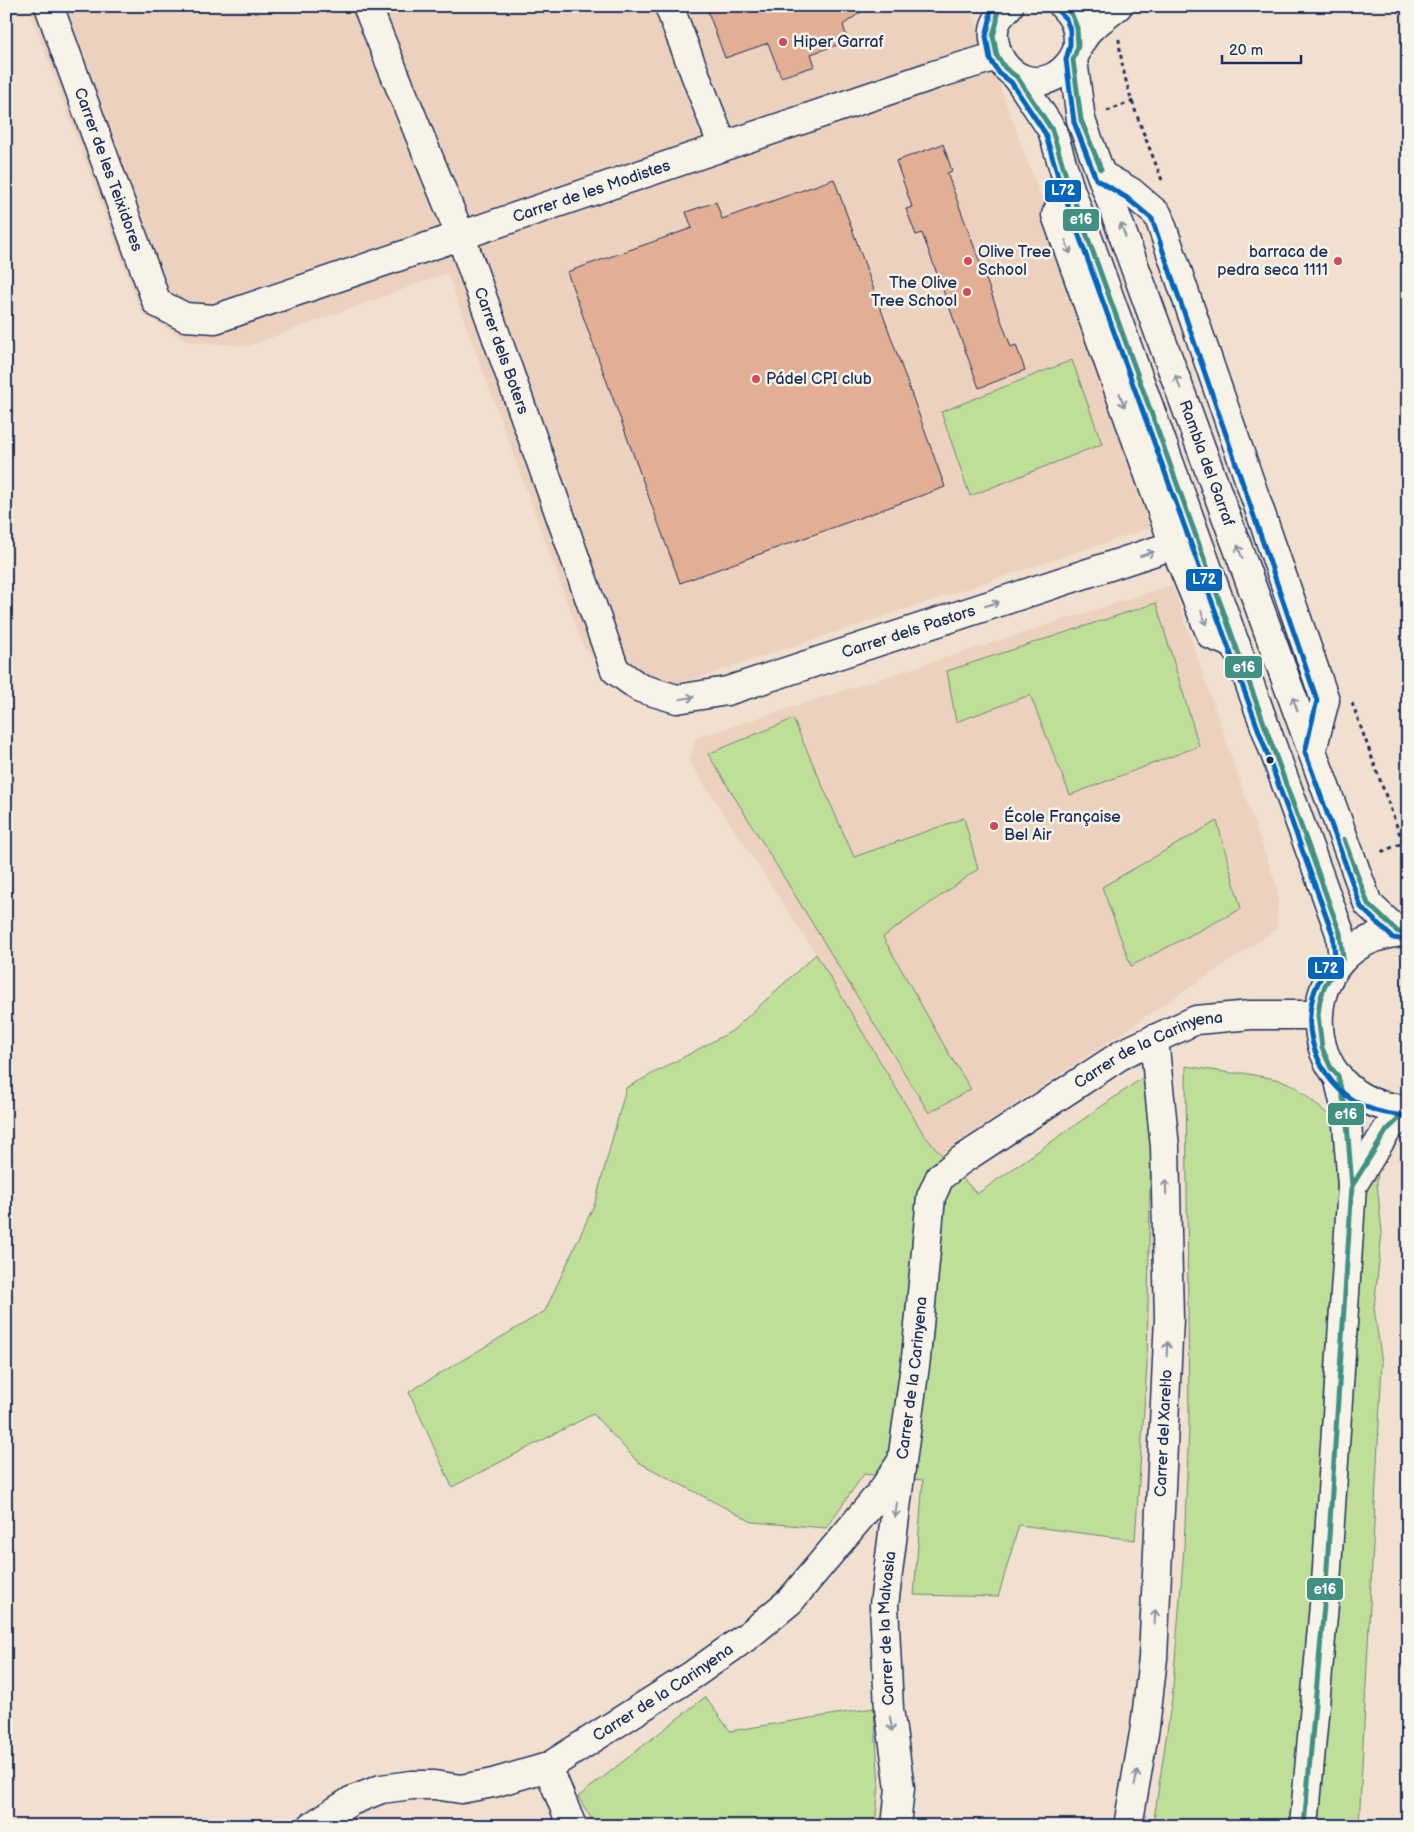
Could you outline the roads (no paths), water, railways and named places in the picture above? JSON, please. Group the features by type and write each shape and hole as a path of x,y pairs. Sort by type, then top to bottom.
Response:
{"street":[{"name":"Carrer de les Teixidores","path":"49,6 157,303 185,317"},
{"name":"Carrer dels Boters","path":"367,6 461,237 616,670 640,688"},
{"path":"669,6 723,147"},
{"name":"Rambla del Garraf","path":"1062,6 1072,15 1077,28 1075,53 1081,120 1368,904 1403,932"},
{"path":"1017,77 1031,81 1042,81 1063,72 1089,29 1118,6 1084,6"},
{"path":"1001,11 993,36 997,56 1005,68 1017,77 1052,130 1069,186 1236,645 1342,946 1350,951 1368,940 1388,933 1403,932"},
{"name":"Carrer de les Modistes","path":"185,317 215,319 934,75 997,56"},
{"name":"Rambla del Garraf","path":"1103,176 1131,192 1158,214 1325,700 1312,750"},
{"path":"1069,186 1056,215 1174,545 1211,634 1236,645"},
{"name":"Carrer dels Pastors","path":"640,688 677,699 727,691 1174,545"},
{"path":"1342,946 1320,1000 1318,1026 1322,1048 1331,1068 1352,1090 1369,1101 1388,1107 1408,1110"},
{"name":"Carrer de la Carinyena","path":"312,1826 351,1801 381,1789 412,1785 434,1785 461,1789 493,1783 548,1766 694,1674 749,1635 790,1601 882,1491 902,1461 916,1358 931,1197 940,1176 1124,1053 1196,1020 1251,1015 1318,1015"},
{"name":"Carrer del Xarel·lo","path":"1128,1826 1145,1727 1153,1658 1169,1318 1165,1147 1154,1039"},
{"path":"1304,1826 1326,1583 1352,1186 1346,1111 1338,1076"},
{"path":"1352,1186 1387,1130 1408,1110"},
{"name":"Carrer de la Malvasia","path":"896,1826 900,1788 889,1709 884,1605 902,1461"},
{"path":"548,1766 572,1826"}],"place":[{"name":"Hiper Garraf","path":"783,42"},
{"name":"Olive Tree School","path":"968,261"},
{"name":"barraca de pedra seca 1111","path":"1338,261"},
{"name":"The Olive Tree School","path":"967,292"},
{"name":"Pádel CPI club","path":"756,379"},
{"name":"École Française Bel Air","path":"994,826"}]}
